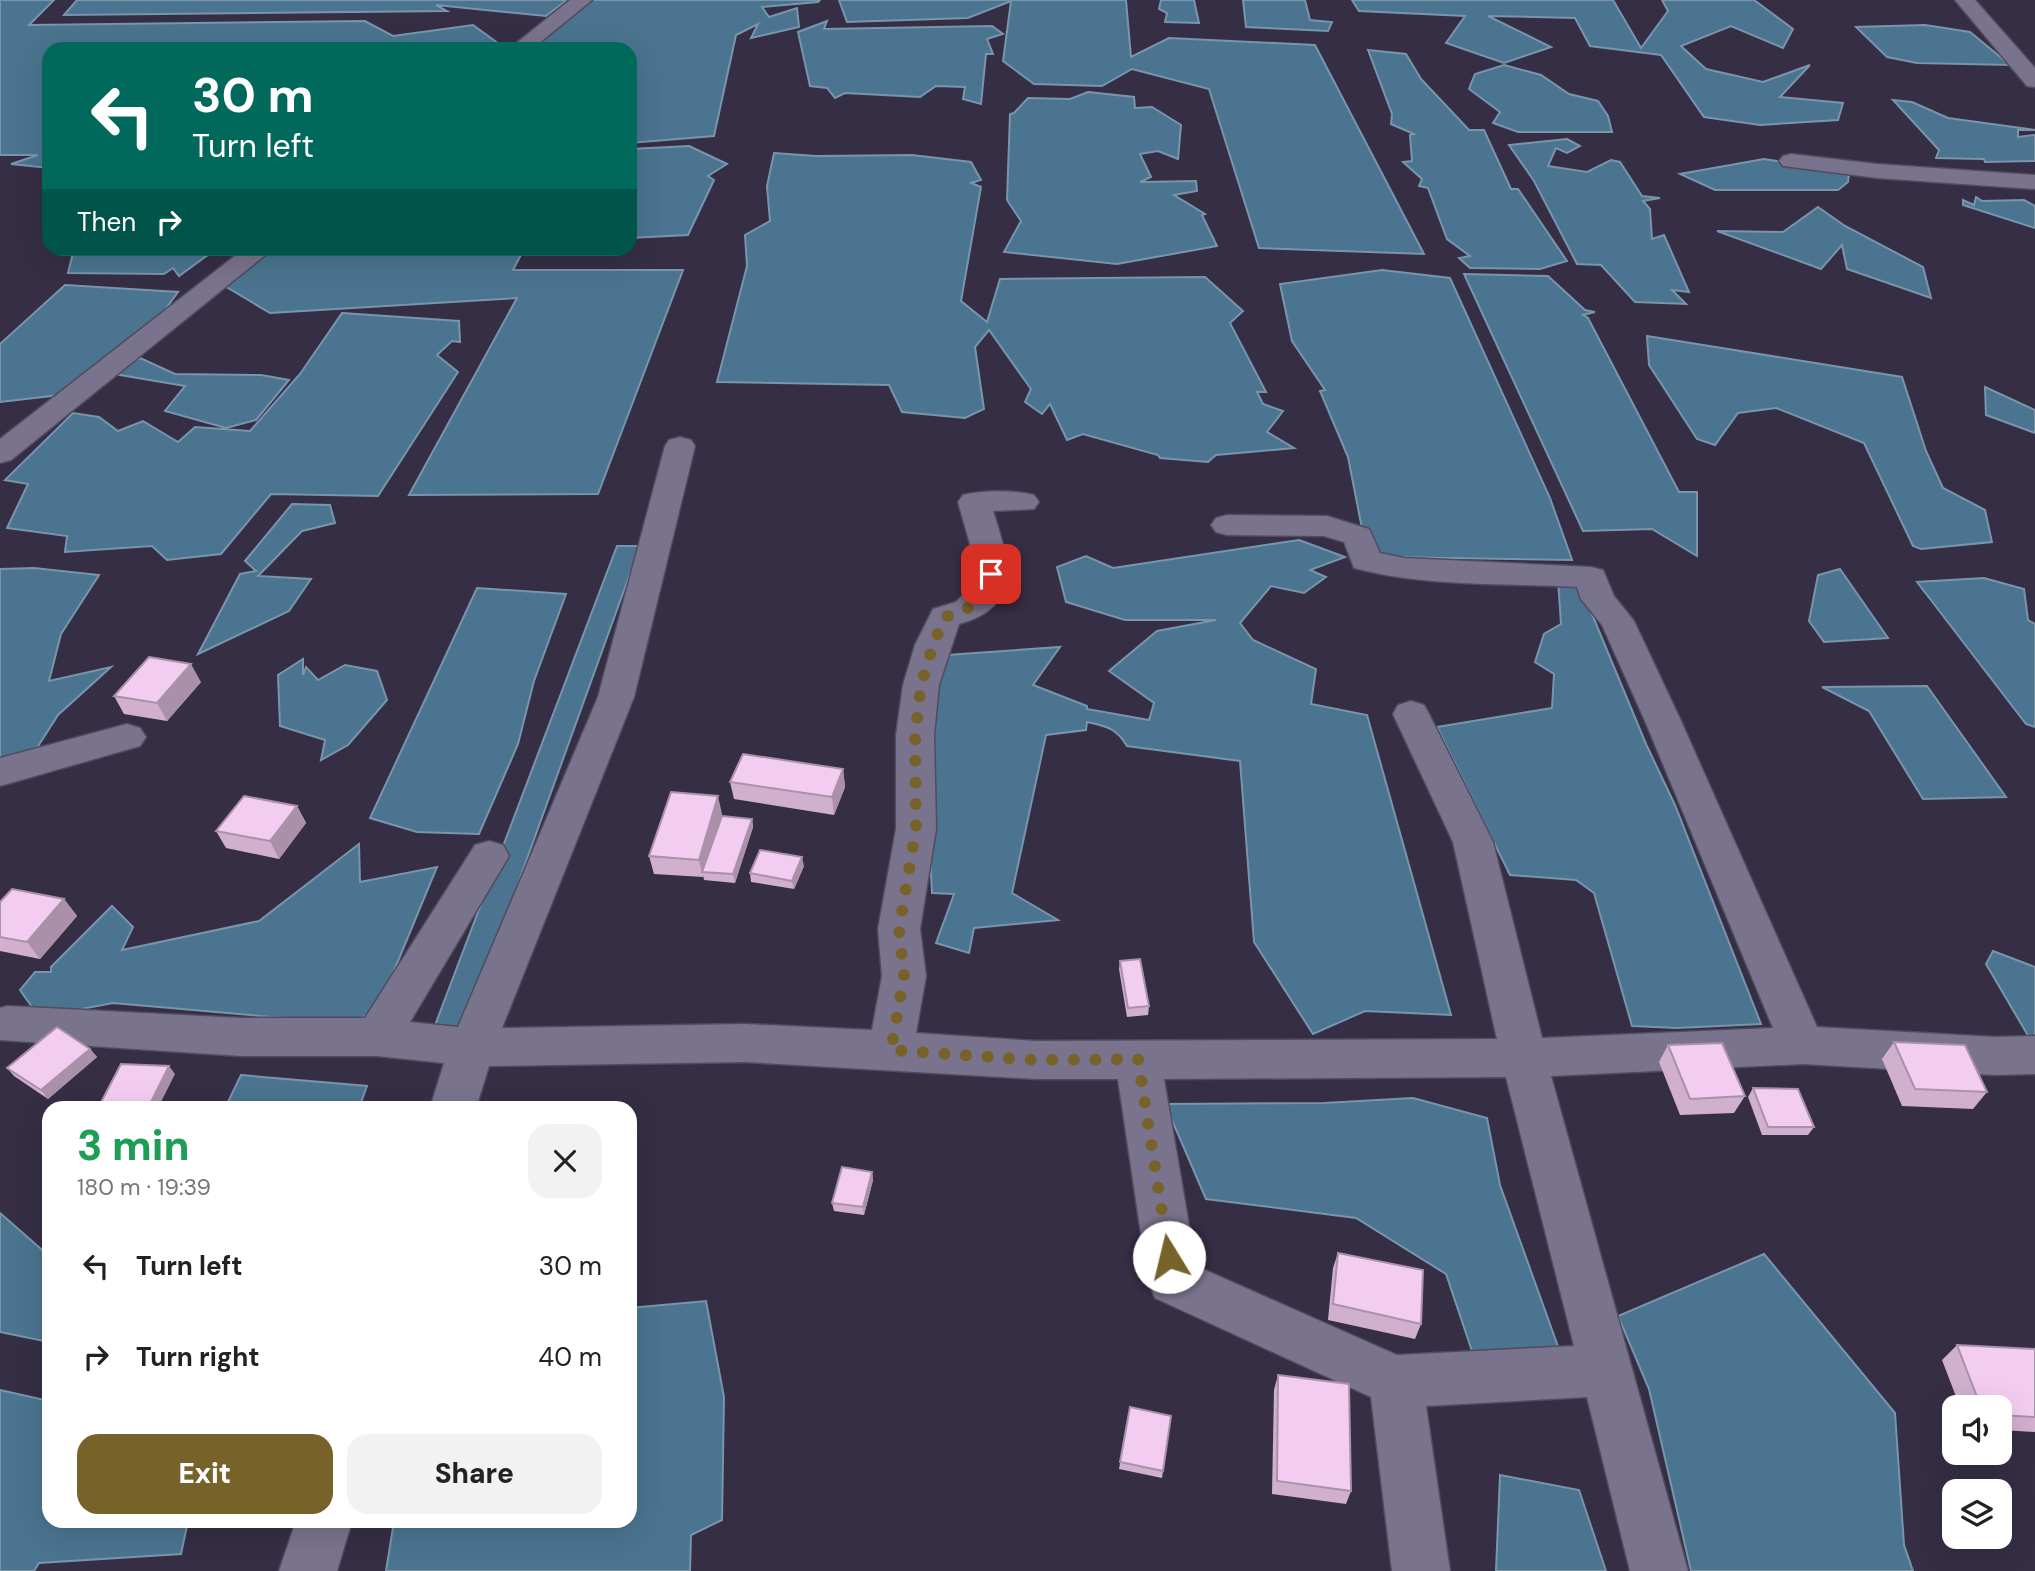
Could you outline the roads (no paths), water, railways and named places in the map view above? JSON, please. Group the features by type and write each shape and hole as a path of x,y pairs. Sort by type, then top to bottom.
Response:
{"street":[{"path":"528,42 582,0"},
{"path":"1965,0 2035,82"},
{"path":"1791,161 1877,172 2035,182"},
{"path":"0,454 252,256"},
{"path":"455,1101 472,1047 616,697 680,446"},
{"path":"891,1050 904,976 899,929 916,829 915,735 921,685 945,617 971,608 989,590 993,558 980,527 974,502 1023,502"},
{"path":"1227,525 1327,526 1358,536 1366,561 1404,568 1591,577 1598,599 1617,621 1663,721 1803,1045"},
{"path":"1411,713 1473,842 1524,1058 1660,1571"},
{"path":"0,772 127,737"},
{"path":"377,1037 489,856"},
{"path":"7,1024 241,1037 377,1037 472,1047 745,1043 1036,1060 1524,1058 1803,1045 1995,1056 2035,1055"},
{"path":"1138,1059 1173,1281 1396,1381 1606,1370"},
{"path":"1396,1381 1421,1571"},
{"path":"308,1571 322,1528"}],"water":[{"path":"0,0 54,0 29,25 365,21 393,36 473,25 496,42 42,42 42,167 11,164 38,155 0,155"},
{"path":"77,0 567,0 546,16 436,5 447,11 64,15"},
{"path":"589,0 820,0 762,7 769,17 797,8 799,27 751,38 758,24 736,35 714,136 637,142 637,42 533,42"},
{"path":"839,0 1126,0 1131,57 1169,38 1315,45 1424,254 1259,248 1209,89 1132,69 1102,86 1034,84 1003,61 1011,1 968,18 847,22"},
{"path":"1161,0 1194,0 1199,23 1165,22 1167,13 1159,9"},
{"path":"1243,0 1305,0 1310,20 1332,22 1328,31 1246,27"},
{"path":"1352,0 1613,0 1641,48 1668,11 1662,0 1754,0 1793,29 1783,48 1731,26 1681,46 1706,69 1763,82 1810,65 1780,97 1843,103 1838,120 1760,125 1704,117 1661,55 1590,46 1575,18 1488,16 1551,47 1504,63 1446,43 1465,16 1359,11"},
{"path":"827,21 824,29 992,26 1003,34 987,39 993,54 986,54 981,104 963,99 965,87 936,86 920,97 845,93 835,98 827,88 810,86 798,32"},
{"path":"1925,25 1970,32 2010,65 1917,63 1887,57 1856,27"},
{"path":"1368,50 1406,54 1421,79 1469,130 1484,130 1511,189 1518,189 1567,261 1540,269 1470,268 1459,258 1470,256 1447,239 1428,188 1419,186 1422,179 1403,162 1412,161 1410,135 1414,134 1391,124 1392,114"},
{"path":"1504,65 1541,75 1569,94 1598,101 1608,116 1612,132 1518,132 1493,123 1500,112 1469,89 1475,74"},
{"path":"1088,92 1134,97 1135,108 1152,107 1181,125 1178,159 1158,151 1140,154 1151,177 1140,182 1196,181 1197,191 1174,195 1205,214 1202,215 1217,246 1117,264 1004,252 1021,221 1007,200 1010,114 1028,98 1070,99"},
{"path":"1893,100 1912,102 1948,118 2035,130 2018,130 2018,137 2035,135 2035,161 1985,162 1984,159 1936,158 1939,150"},
{"path":"1567,139 1580,146 1567,153 1556,148 1548,166 1587,172 1611,160 1620,162 1642,196 1660,198 1643,201 1650,209 1652,239 1664,235 1689,292 1672,290 1686,304 1635,302 1601,265 1577,264 1534,181 1509,145"},
{"path":"689,146 727,164 708,176 714,180 688,235 637,238 637,149"},
{"path":"774,153 816,156 912,155 971,162 981,180 971,183 981,187 961,301 987,322 1000,279 1205,277 1243,311 1230,323 1266,392 1257,392 1263,404 1283,411 1267,432 1294,448 1216,455 1208,462 1160,458 1158,455 1083,434 1067,440 1050,404 1042,414 1025,402 1031,389 989,330 975,347 984,409 965,418 902,412 889,385 717,382 747,266 745,235 770,221 767,186"},
{"path":"1764,159 1849,173 1848,182 1838,190 1715,190 1680,174"},
{"path":"1976,197 1982,201 2024,200 2035,206 2035,228 1963,205 1963,200 1974,205"},
{"path":"1818,207 1845,226 1923,267 1931,298 1847,269 1842,245 1821,269 1717,231 1783,232"},
{"path":"72,256 206,256 179,276 173,268 164,274 68,273"},
{"path":"260,256 520,256 513,270 683,270 598,494 409,495 517,298 270,313 223,285"},
{"path":"1382,270 1450,278 1550,498 1572,560 1388,557 1365,544 1348,457 1320,391 1325,390 1292,341 1280,284"},
{"path":"1464,274 1548,276 1585,310 1595,312 1583,315 1588,318 1679,492 1697,492 1697,556 1652,529 1583,531"},
{"path":"65,285 178,292 156,322 60,395 0,402 0,344"},
{"path":"342,313 459,321 460,342 452,341 437,355 458,372 378,496 271,494 221,554 167,560 152,546 65,552 67,536 7,528 28,484 5,480 73,413 99,417 118,431 143,421 178,442 195,427 250,431 300,374"},
{"path":"1647,336 1902,377 1926,451 1943,488 1985,510 1992,542 1921,549 1913,546 1864,443 1776,408 1738,413 1715,445 1697,439 1649,365"},
{"path":"140,358 175,374 261,375 289,380 256,420 226,428 165,411 185,386 114,374 117,369"},
{"path":"1985,387 2035,410 2035,433 1986,415"},
{"path":"292,504 330,505 335,523 302,531 258,576 311,579 289,611 198,654 240,574 256,571 245,561"},
{"path":"1299,540 1345,557 1310,570 1326,577 1304,593 1271,586 1240,623 1253,640 1316,669 1311,704 1367,715 1451,1015 1365,1011 1313,1034 1254,942 1240,761 1127,746 1111,729 1087,722 1086,730 1046,735 1012,893 1058,920 974,928 969,953 936,943 954,894 932,893 921,685 947,655 1060,647 1033,685 1087,706 1087,709 1149,720 1154,703 1109,671 1157,631 1216,620 1125,620 1066,602 1057,567 1086,556 1113,568"},
{"path":"617,546 640,546 459,1047 429,1041"},
{"path":"34,568 99,575 61,634 49,681 111,667 58,715 28,762 0,760 0,569"},
{"path":"1840,569 1888,638 1824,642 1809,621 1818,575"},
{"path":"1577,578 1646,744 1675,805 1761,1024 1677,1028 1632,1026 1594,893 1576,880 1510,875 1437,727 1552,708 1554,674 1535,662 1544,634 1561,624 1558,580"},
{"path":"1984,578 2024,589 2028,620 2035,624 2035,727 2026,724 1917,582"},
{"path":"477,588 566,594 534,681 518,744 479,834 417,832 370,818"},
{"path":"303,659 303,675 306,667 318,680 345,665 377,671 387,700 348,745 321,760 325,740 280,726 278,675"},
{"path":"1927,686 2006,797 1923,799 1869,711 1822,687"},
{"path":"359,844 360,882 437,867 379,1007 347,1028 340,1023 113,1003 39,1017 20,990 35,972 51,972 51,967 112,906 133,927 122,950 259,921"},
{"path":"1993,951 2035,967 2035,1038 2030,1039 1986,964"},
{"path":"241,1075 367,1086 362,1101 228,1101"},
{"path":"1413,1098 1487,1118 1500,1185 1560,1352 1473,1354 1446,1274 1356,1218 1206,1199 1165,1104 1324,1103"},
{"path":"0,1213 42,1250 42,1341 0,1332"},
{"path":"1764,1254 1895,1413 1904,1545 1913,1571 1691,1571 1649,1389 1618,1316"},
{"path":"706,1301 724,1397 722,1520 691,1535 690,1571 386,1571 393,1528 637,1528 637,1307"},
{"path":"0,1390 42,1399 42,1528 187,1528 181,1554 39,1563 34,1571 0,1571"},
{"path":"1500,1475 1579,1490 1606,1571 1496,1571"}]}
